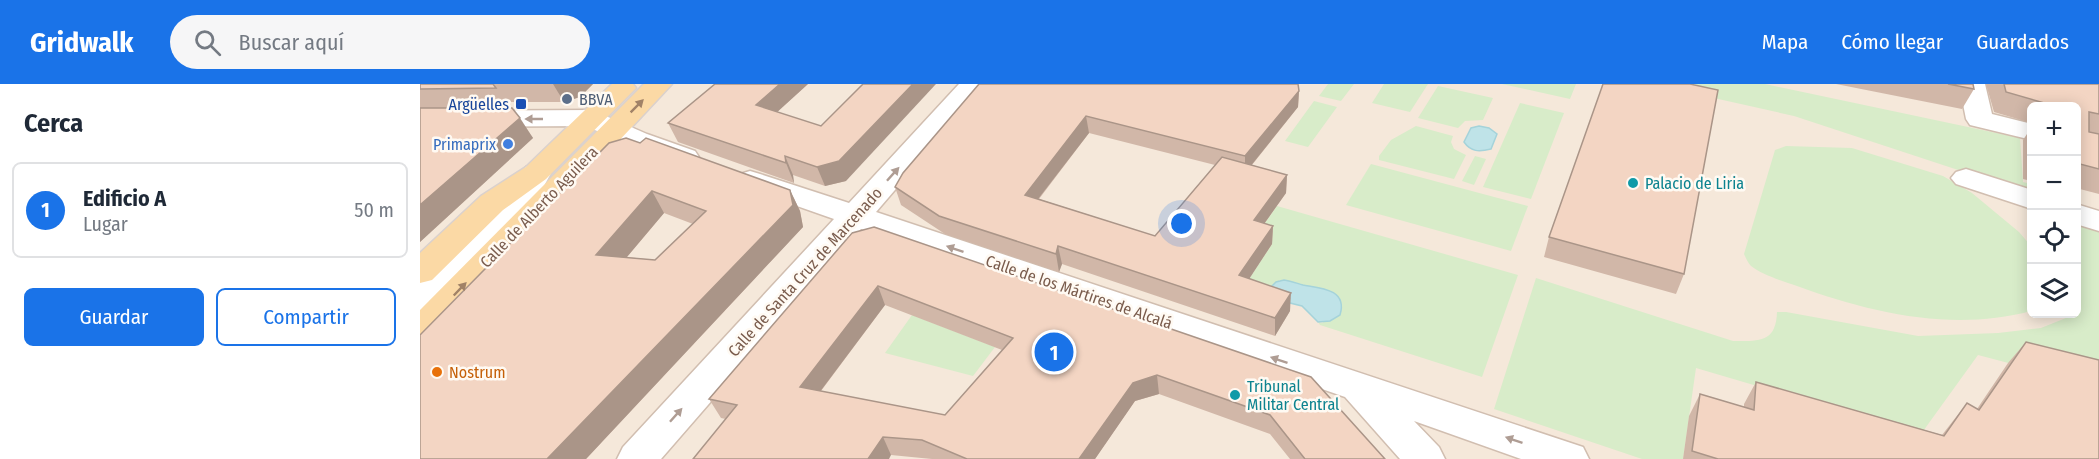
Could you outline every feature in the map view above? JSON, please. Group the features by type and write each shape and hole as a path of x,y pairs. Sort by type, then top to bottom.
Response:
{"main road":[{"name":"Calle de Alberto Aguilera","path":"420,332 604,123 627,84"},
{"name":"Calle de Alberto Aguilera","path":"420,272 492,203 659,84"}],"street":[{"name":"Calle de Santa Cruz de Marcenado","path":"637,459 973,84"},
{"path":"1972,84 1980,119 2027,131"},
{"path":"420,119 604,123"},
{"name":"Calle de los Mártires de Alcalá","path":"604,123 637,140 853,217 891,227 1569,459"},
{"name":"Calle de Alberto Aguilera","path":"420,299 526,190 536,173"},
{"path":"1966,178 2027,199"},
{"path":"2081,216 2099,221"},
{"path":"1354,386 1425,459"}],"shaded area":[{"path":"420,84 2099,84 2099,459 420,459"}],"green space":[{"path":"1328,84 1354,84 1341,101 1319,96"},
{"path":"1384,84 1428,84 1410,112 1372,103"},
{"path":"1502,84 1576,84 1570,99"},
{"path":"1651,84 1765,84 2020,138 2023,182 2027,183 2027,193 1794,116"},
{"path":"1438,86 1493,98 1483,120 1465,121 1458,128 1418,118"},
{"path":"1314,101 1337,107 1308,147 1285,141"},
{"path":"1520,103 1564,113 1531,199 1483,187"},
{"path":"1416,126 1453,136 1451,142 1454,149 1466,155 1454,179 1379,160 1379,156 1391,140"},
{"path":"1786,146 1852,148 1943,176 1972,193 2027,241 2027,312 1972,320 1912,317 1825,296 1773,278 1756,269 1750,265 1744,254 1775,150"},
{"path":"1475,156 1486,159 1474,185 1462,181"},
{"path":"1371,164 1528,206 1511,251 1346,205"},
{"path":"1277,206 1518,275 1482,377 1320,325 1318,322 1323,323 1303,285 1279,280 1282,301 1290,311 1240,293 1272,244 1254,238"},
{"path":"2081,224 2099,231 2099,387 1978,355 1921,434 1696,368 1683,459 1642,459 1494,409 1536,278 1733,341 1758,340 1769,335 1776,322 1777,312 1918,336 1998,333 2041,328 2066,318 2081,318"},
{"path":"912,315 995,347 973,376 885,353"}],"water":[{"path":"1479,126 1489,128 1497,134 1491,149 1476,150 1469,148 1464,142 1471,128"},
{"path":"1284,280 1331,291 1340,300 1340,315 1330,321 1318,322 1302,306 1282,301 1272,291 1272,286"}],"building":[{"path":"420,84 493,84 496,88 420,89"},
{"path":"715,84 780,84 756,105 821,126 863,84 913,84 839,161 817,167 785,156 786,163 668,123"},
{"path":"979,84 1298,84 1299,91 1245,156 1086,116 1025,195 1155,236 1222,157 1287,175 1254,220 1273,226 1239,275 1291,293 1275,318 1058,246 1056,254 939,216 895,187 903,173"},
{"name":"Palacio de Liria","path":"1603,84 1690,84 1718,90 1684,274 1549,237"},
{"path":"1948,84 1973,84 1974,89"},
{"path":"2004,84 2099,84 2099,114 2089,112 2089,132 2099,134 2099,169 2081,164 2081,102 2041,102 2006,92"},
{"path":"420,108 512,108 520,118 420,205"},
{"path":"626,138 640,143 646,138 790,190 793,205 547,459 420,459 420,335 609,143","holes":["652,191 706,211 655,260 596,255"]},
{"path":"874,227 1311,377 1385,459 1305,459 1270,415 1157,375 1133,383 1079,459 967,459 922,440 883,437 868,459 693,459 737,405 709,399 852,233","holes":["878,286 1013,338 945,415 800,387"]},
{"path":"2026,342 2099,360 2099,459 1718,459 1692,451 1700,394 1754,410 1756,382 1944,436 1967,403 1979,410"}],"place":[{"name":"BBVA","path":"567,99"},
{"name":"Argüelles","path":"521,104"},
{"name":"Primaprix","path":"508,144"},
{"name":"Palacio de Liria","path":"1633,183"},
{"name":"Edificio A","path":"1054,352"},
{"name":"Nostrum","path":"437,372"},
{"name":"Tribunal Militar Central","path":"1235,395"}]}
